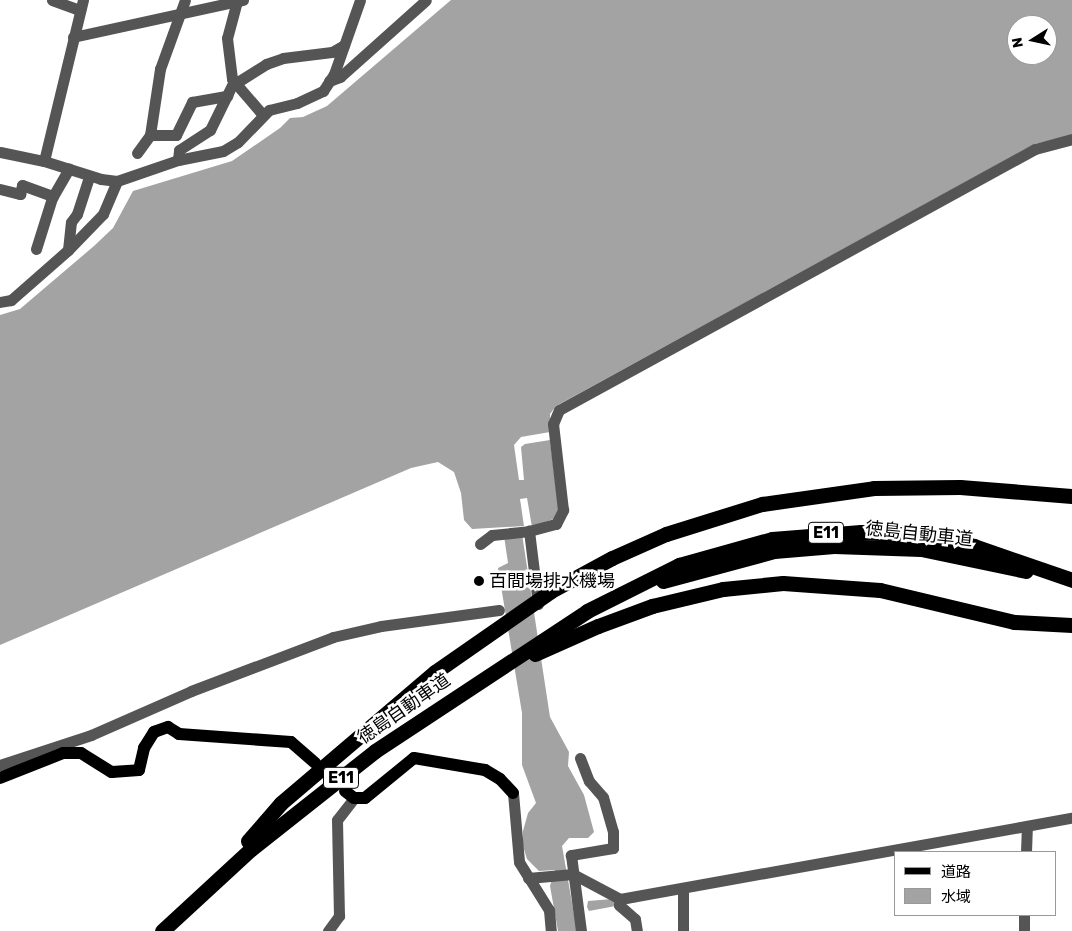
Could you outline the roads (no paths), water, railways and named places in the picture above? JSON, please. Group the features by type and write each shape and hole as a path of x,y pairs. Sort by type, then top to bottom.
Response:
{"highway":[{"path":"208,887 282,803 382,716 476,643 552,591 612,558 666,534 736,511 796,498 906,486 1072,496"},
{"name":"徳島自動車道","path":"162,931 208,887 292,814 375,751 587,611 640,582 707,555 772,539 833,533 943,539 1001,553 1072,580"},
{"name":"徳島自動車道","path":"587,611 650,585 723,563 774,551 834,546 894,547 966,556 1024,571 1072,590"},
{"path":"482,679 565,639 623,616 691,596 783,583 880,590 1014,622 1072,625"}],"main road":[{"path":"0,778 63,753 81,753 112,772 139,770 144,748 154,732 168,728 179,734 291,742 314,763"},
{"path":"350,794 365,798 414,758 485,770 500,779 513,793"}],"street":[{"path":"44,161 81,5 52,0"},
{"path":"137,153 150,135 160,69 185,0"},
{"path":"329,81 340,77 426,0"},
{"path":"73,37 240,1"},
{"path":"240,1 227,38 235,82 264,114"},
{"path":"0,152 44,161 89,176 117,181 178,160 223,152 238,142 264,114 323,91 344,45 358,1"},
{"path":"178,160 179,150 210,130 235,82 250,71 274,61 332,52 344,45"},
{"path":"150,135 176,135 192,102 227,96"},
{"path":"480,544 492,535 556,524 563,510 553,424 559,410 1035,149 1072,139"},
{"path":"36,249 53,196 69,169"},
{"path":"68,250 71,222 77,214 89,176"},
{"path":"0,302 11,300 68,250 103,214 117,181"},
{"path":"0,189 20,194 22,185 53,196"},
{"path":"527,530 538,604"},
{"path":"0,765 91,735 192,691 333,637 381,626 499,610"},
{"path":"580,758 588,781 603,797 613,832 613,848 571,855 570,874 581,931"},
{"path":"513,793 519,862 548,910 551,931"},
{"path":"328,931 339,916 337,820 350,794"},
{"path":"530,878 570,874 620,898 1072,818"},
{"path":"1026,851 1027,827"},
{"path":"683,888 683,931"},
{"path":"620,898 619,905 635,919 637,931"},
{"path":"1024,916 1024,931"}],"water":[{"path":"451,0 1072,0 1072,135 1035,144 556,406 550,414 550,432 521,437 514,445 519,480 524,480 521,447 525,444 550,440 559,512 556,518 532,527 527,498 520,499 524,526 472,529 464,520 461,493 454,472 438,462 411,468 0,645 0,315 20,309 94,246 113,228 133,191 232,161 280,128 290,118 303,117 327,106"},
{"path":"522,534 550,717 569,752 568,766 584,795 594,832 588,838 569,838 562,846 577,931 558,931 550,886 555,870 539,871 527,859 523,846 523,831 528,813 536,803 522,765 522,713 498,568 508,563 504,536"},
{"path":"637,897 637,902 589,911 587,907 588,901"}],"place":[{"name":"百間場排水機場","path":"479,581"}]}
